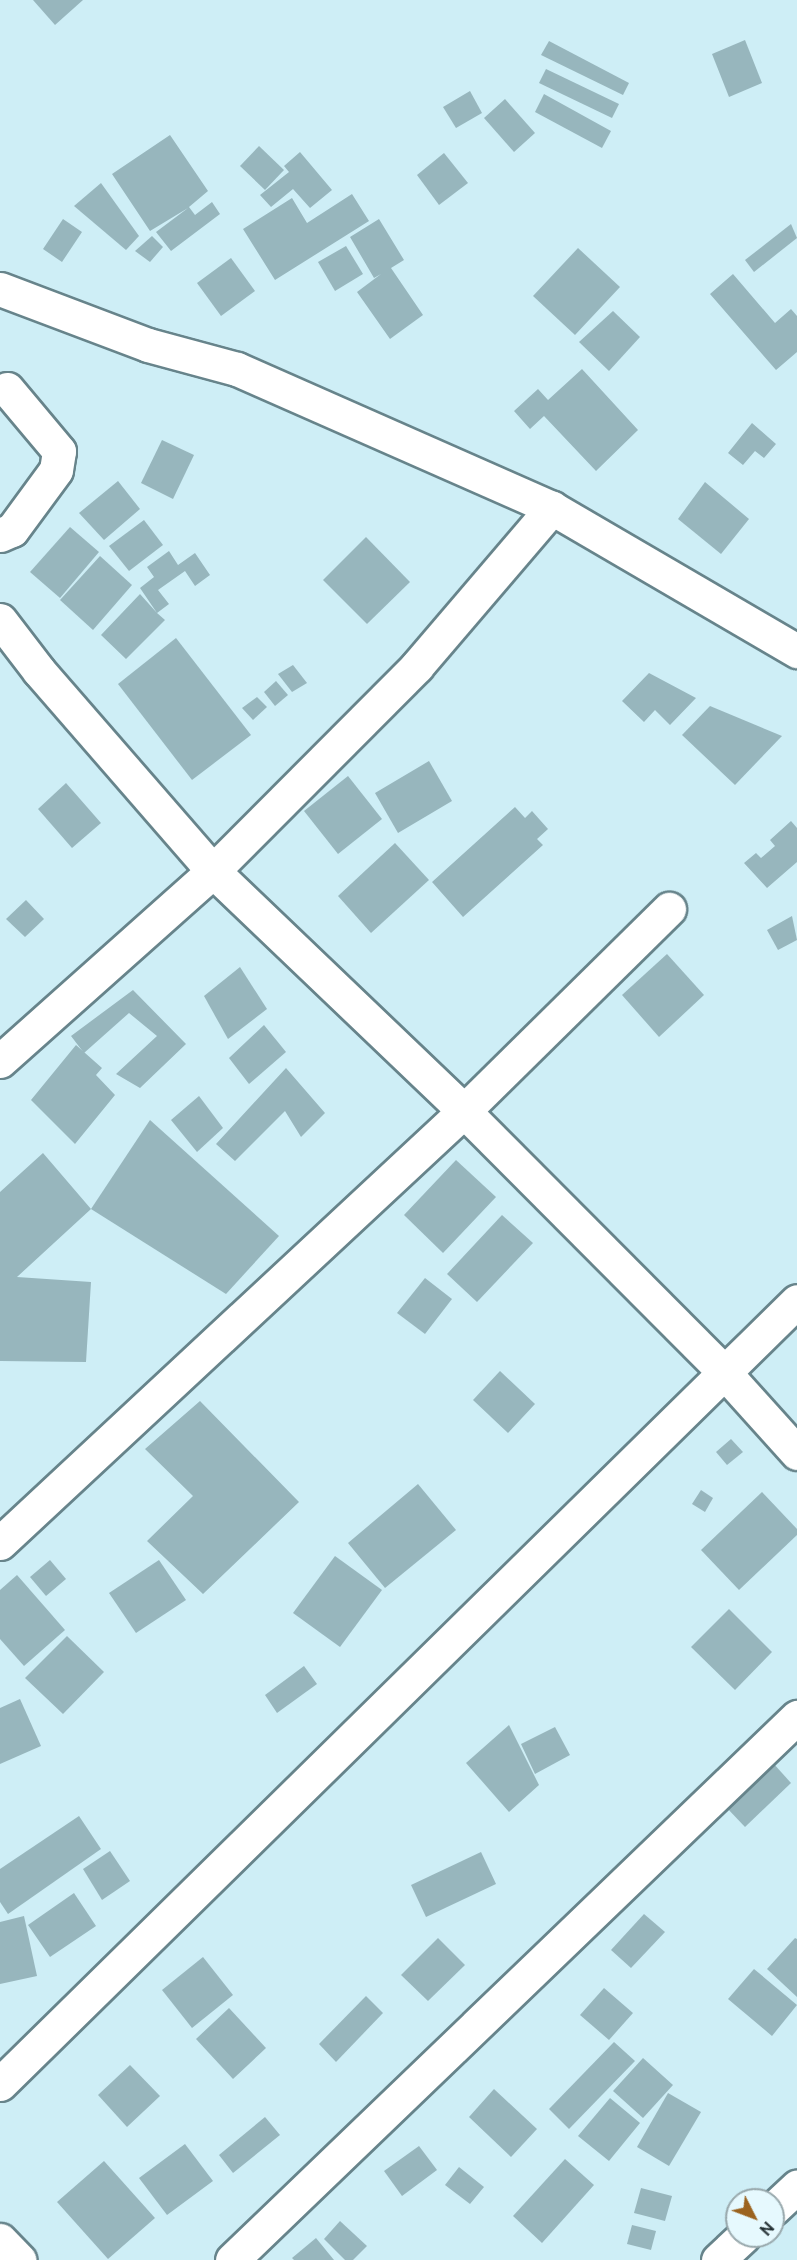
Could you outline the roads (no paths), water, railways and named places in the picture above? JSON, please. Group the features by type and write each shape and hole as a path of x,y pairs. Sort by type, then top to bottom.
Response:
{"street":[{"path":"0,289 148,345 237,369 552,508 797,651"},
{"path":"0,535 12,530 56,470 58,451 7,389"},
{"path":"0,1060 213,871 417,666 552,508"},
{"path":"0,620 39,671 213,871 464,1111 724,1372 797,1453"},
{"path":"0,1543 464,1111 669,909"},
{"path":"0,2084 797,1301"},
{"path":"231,2260 797,1718"},
{"path":"785,2198 797,2187"},
{"path":"0,2240 18,2260"},
{"path":"718,2260 731,2248"}]}
